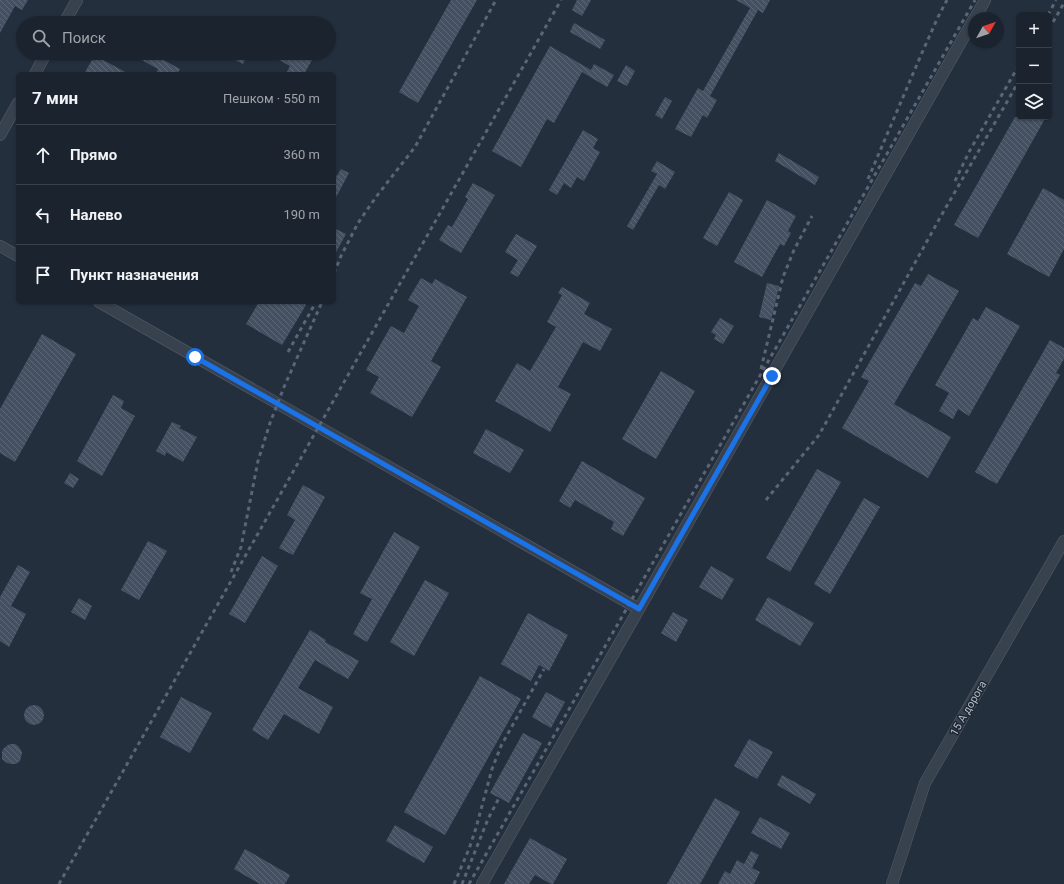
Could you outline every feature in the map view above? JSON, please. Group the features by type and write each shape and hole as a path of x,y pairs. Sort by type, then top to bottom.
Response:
{"street":[{"path":"68,16 77,0"},
{"path":"978,12 985,0"},
{"path":"482,884 968,30"},
{"path":"35,72 42,60"},
{"path":"0,135 16,107"},
{"path":"0,246 16,255"},
{"path":"103,304 639,609"},
{"name":"15 А дорога","path":"892,884 925,783 1064,540"}],"building":[{"path":"0,0 28,0 22,10 15,6 0,33"},
{"path":"451,0 477,0 418,103 399,92"},
{"path":"577,0 591,0 582,16 572,10"},
{"path":"736,0 770,0 763,13 758,10 710,96 717,100 707,118 703,115 691,137 675,129 698,88 703,91 750,8"},
{"path":"574,23 605,40 600,49 570,32"},
{"path":"550,46 591,70 594,64 614,75 607,87 582,72 554,123 547,119 521,167 492,151"},
{"path":"92,60 103,60 125,72 85,72"},
{"path":"142,60 164,60 180,69 178,72 157,72 158,69"},
{"path":"235,60 245,60 243,64"},
{"path":"279,60 312,60 305,72 287,72 290,66"},
{"path":"626,65 635,71 627,86 617,81"},
{"path":"665,97 672,101 662,119 655,115"},
{"path":"1015,117 1016,120 1044,120 978,238 954,225"},
{"path":"583,130 598,139 593,148 600,152 584,181 577,177 571,188 564,183 557,195 549,190"},
{"path":"779,153 819,177 815,185 775,161"},
{"path":"657,161 675,172 665,189 659,185 633,230 627,226 657,174 651,171"},
{"path":"341,169 349,173 336,197 336,175"},
{"path":"473,183 495,195 461,253 439,240 448,225 452,227 468,199 465,197"},
{"path":"1043,188 1064,200 1064,249 1049,277 1007,254"},
{"path":"729,192 743,200 717,246 703,238"},
{"path":"767,200 796,216 788,231 791,233 784,246 780,244 762,277 734,262"},
{"path":"336,229 346,234 336,252"},
{"path":"516,234 537,246 518,277 510,273 518,260 505,252"},
{"path":"928,274 959,291 894,404 951,437 928,478 842,428 869,381 861,377 915,283 921,286"},
{"path":"421,278 432,284 435,279 467,297 431,361 441,367 412,417 370,393 379,377 366,370 391,326 404,333 419,306 408,300"},
{"path":"767,283 779,286 771,320 759,317"},
{"path":"562,287 590,303 584,314 612,329 600,351 583,342 558,387 571,394 550,432 495,401 517,363 530,371 556,327 547,322 562,295 558,293"},
{"path":"258,304 306,305 282,345 246,324"},
{"path":"986,307 1020,326 969,416 958,409 953,419 939,411 949,393 935,385 973,318 978,321"},
{"path":"720,318 734,326 723,344 714,339 716,335 711,332"},
{"path":"42,334 76,354 15,462 0,453 0,409"},
{"path":"1050,340 1064,348 1064,359 1056,373 1060,375 997,484 975,472"},
{"path":"661,371 695,391 656,459 622,439"},
{"path":"113,395 124,401 121,408 135,416 102,476 77,461"},
{"path":"172,422 181,426 179,428 197,437 183,462 166,452 165,456 156,451"},
{"path":"486,429 524,450 510,473 473,453"},
{"path":"582,461 645,498 623,536 611,529 614,522 575,500 570,508 559,501"},
{"path":"817,469 841,482 790,572 766,558"},
{"path":"70,473 79,479 73,488 64,483"},
{"path":"303,485 325,497 293,555 279,548 295,520 287,515"},
{"path":"864,498 880,507 830,594 814,584"},
{"path":"394,532 420,547 367,642 353,634 372,599 360,593"},
{"path":"148,541 167,551 139,600 121,590"},
{"path":"262,556 278,566 245,623 229,614"},
{"path":"18,565 30,572 11,606 26,614 9,647 0,641 0,597"},
{"path":"711,566 734,579 722,600 699,587"},
{"path":"425,580 449,593 414,656 390,642"},
{"path":"768,597 814,623 800,646 755,620"},
{"path":"79,598 92,606 85,620 71,612"},
{"path":"673,612 688,620 676,642 661,633"},
{"path":"528,613 568,635 549,671 539,665 531,681 501,664"},
{"path":"310,630 326,640 325,642 359,661 348,679 315,660 298,688 333,707 319,734 284,714 268,740 252,730"},
{"path":"480,676 521,699 445,835 404,812"},
{"path":"546,692 565,702 551,728 532,717"},
{"path":"181,697 212,713 190,753 160,737"},
{"path":"34,705 41,708 44,715 41,722 34,725 27,722 24,715 27,708"},
{"path":"523,733 542,743 509,803 490,793"},
{"path":"749,739 773,752 757,779 734,766"},
{"path":"11,744 18,746 22,753 20,761 16,764 7,763 2,759 3,749"},
{"path":"782,775 816,794 810,804 777,785"},
{"path":"715,798 740,812 700,884 667,884"},
{"path":"760,817 790,833 781,849 751,833"},
{"path":"395,825 433,847 424,863 386,841"},
{"path":"530,838 567,859 553,884 535,875 529,884 504,884"},
{"path":"245,849 290,875 285,884 260,884 234,869"},
{"path":"751,851 759,855 752,868 760,872 754,884 718,884 725,871 730,874 737,860 744,864"}],"railway":[{"path":"336,268 358,223 415,147 496,0"},
{"path":"59,884 561,0"},
{"path":"868,179 921,55 947,0"},
{"path":"469,884 975,0"},
{"path":"1050,12 1056,0"},
{"path":"1052,24 1064,3"},
{"path":"955,181 969,152 1016,70"},
{"path":"766,500 819,435 941,216 1017,84"},
{"path":"761,369 783,277 794,250 812,216"},
{"path":"288,352 315,304"},
{"path":"231,572 241,547 258,461 270,423 284,387 321,304"},
{"path":"454,884 469,849 492,769 501,746 544,669"},
{"path":"462,884 488,819 499,798"}],"route":[{"path":"195,357 639,609 772,376"}]}
